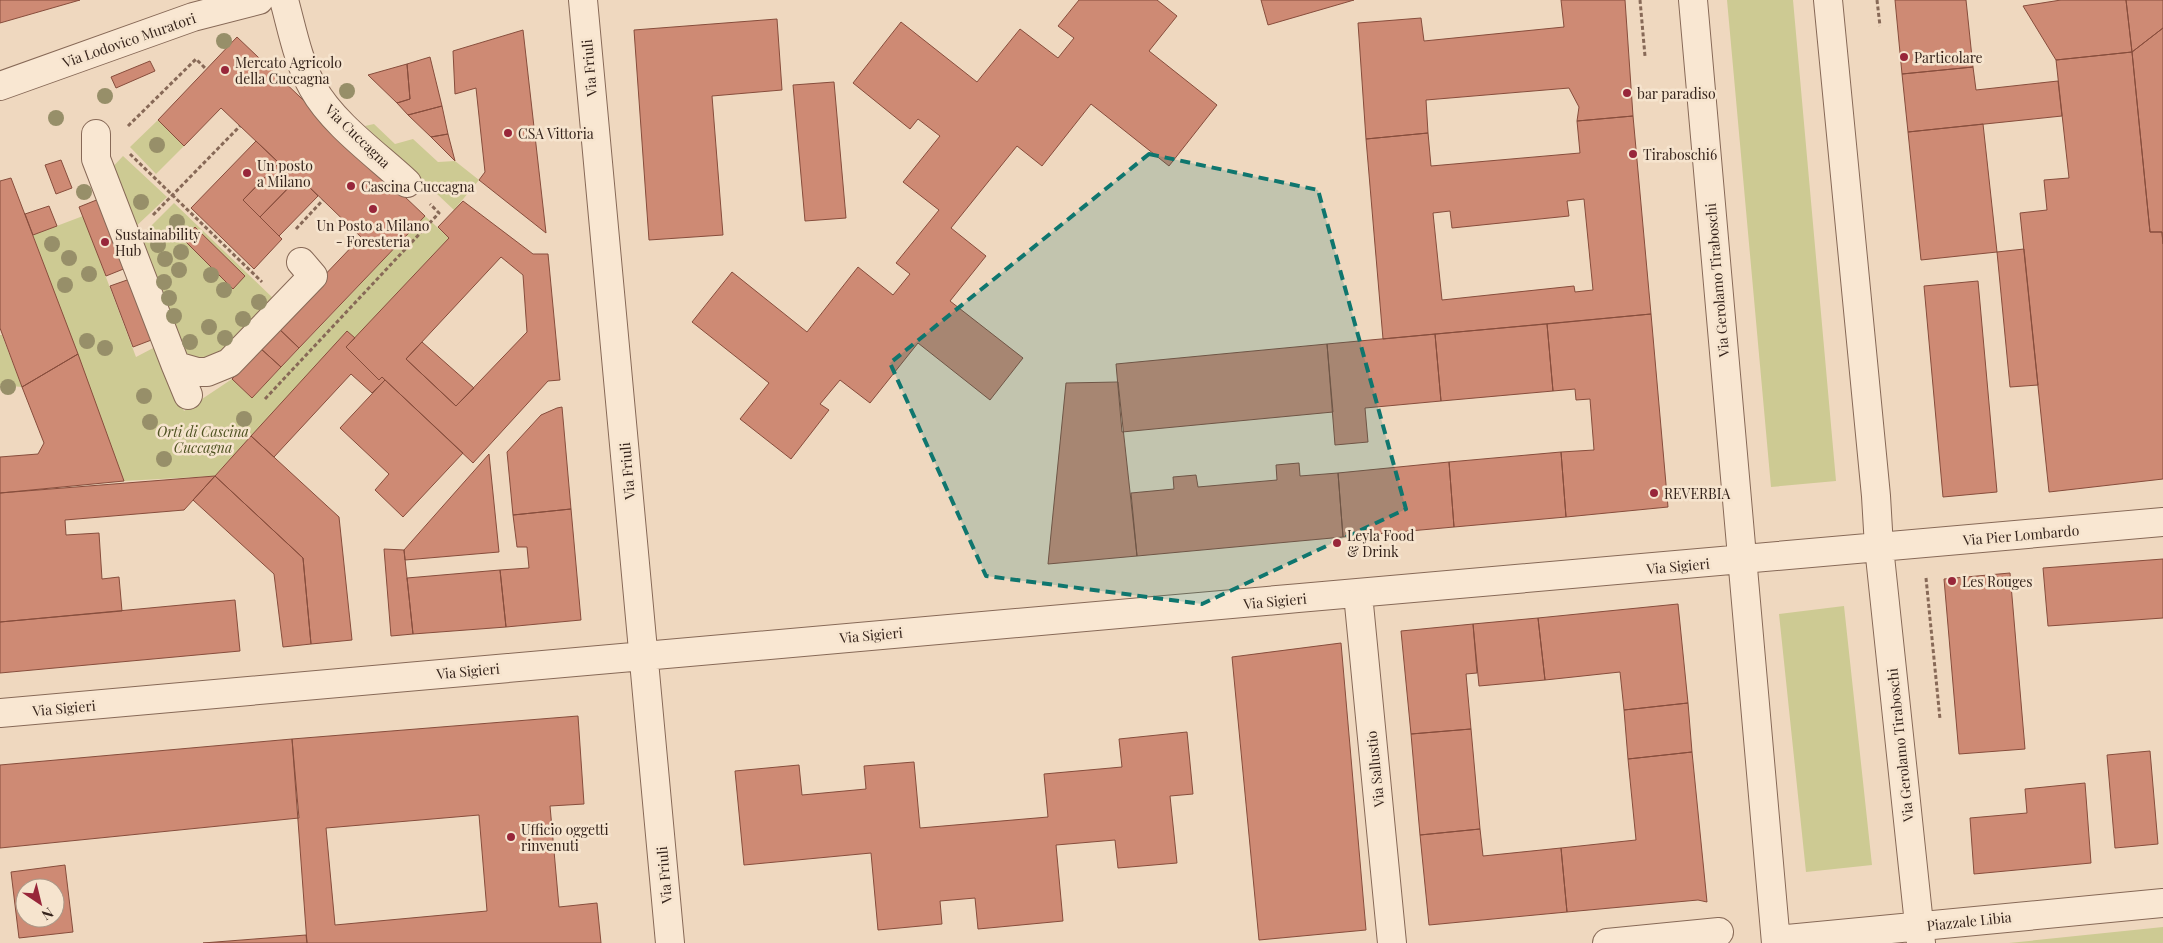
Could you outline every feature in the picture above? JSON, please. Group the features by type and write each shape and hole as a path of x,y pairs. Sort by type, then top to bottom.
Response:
{"street":[{"name":"Via Lodovico Muratori","path":"0,86 193,17 259,0"},
{"name":"Via Cuccagna","path":"284,0 302,64 318,96 335,116 407,183"},
{"name":"Via Friuli","path":"583,0 670,943"},
{"name":"Via Gerolamo Tiraboschi","path":"1693,0 1776,942"},
{"name":"Via Gerolamo Tiraboschi","path":"1828,0 1876,496 1879,548 1920,935"},
{"path":"109,133 96,159 188,395"},
{"path":"176,366 197,372 207,372 229,363 312,276 301,262"},
{"name":"Via Pier Lombardo","path":"1879,548 2163,522"},
{"path":"1742,560 1879,548"},
{"name":"Via Sigieri","path":"0,714 644,655 1742,560"},
{"name":"Via Sallustio","path":"1358,594 1392,943"},
{"name":"Piazzale Libia","path":"1776,942 1920,935 2163,903"},
{"path":"1607,943 1719,932"}],"path":[{"path":"1640,0 1645,56"},
{"path":"1877,0 1880,26"},
{"path":"109,133 196,59 206,69"},
{"path":"128,241 240,126"},
{"path":"127,151 268,288"},
{"path":"265,399 439,213 407,183"},
{"path":"300,234 296,229 323,200"},
{"path":"1926,578 1940,719"}],"highlighted area":[{"path":"1149,154 1318,190 1406,509 1202,604 986,576 890,363"}],"green space":[{"path":"1727,0 1793,0 1836,481 1771,487"},
{"path":"158,120 184,146 156,174 130,147"},
{"path":"374,124 395,144 413,139 438,162 455,161 479,180 454,210 365,126"},
{"path":"123,156 167,197 131,231 108,172"},
{"path":"174,203 276,301 233,346 204,361 178,355 136,241"},
{"name":"Orti di Cascina Cuccagna","path":"83,216 136,357 157,346 184,411 232,379 252,398 425,216 449,238 355,338 347,332 215,476 124,481 33,235"},
{"path":"0,335 2,335 22,387 0,385"},
{"path":"1844,606 1872,865 1806,872 1779,614"},
{"path":"2163,927 2163,943 2009,943"}],"building":[{"path":"0,0 80,0 0,23"},
{"path":"1079,0 1157,0 1177,16 1149,51 1217,105 1169,166 1091,104 1042,166 1017,146 951,228 986,256 950,301 1023,358 990,400 918,343 870,403 840,380 820,404 829,410 791,459 740,419 769,383 692,322 732,272 807,332 858,267 893,295 910,274 896,263 939,210 903,182 940,136 918,119 910,129 853,83 901,22 977,82 1020,29 1058,58 1074,38 1058,26"},
{"path":"1261,0 1354,0 1268,25"},
{"path":"1561,0 1625,0 1633,116 1577,121 1579,107 1569,88 1426,100 1428,133 1366,139 1358,23 1421,18 1424,41 1564,27"},
{"path":"1895,0 1966,0 1973,67 1902,74"},
{"path":"2061,0 2126,0 2132,52 2056,60 2023,6"},
{"path":"2126,0 2163,0 2163,28 2132,52"},
{"path":"777,19 782,90 712,96 723,235 649,240 634,30"},
{"path":"2163,28 2163,244 2162,232 2150,232 2132,52"},
{"name":"CSA Vittoria","path":"523,30 546,233 479,180 485,172 476,88 455,94 453,51"},
{"name":"Cascina Cuccagna","path":"237,37 425,216 299,348 276,326 361,237 299,177 260,217 243,200 279,163 221,108 184,146 158,120"},
{"path":"2132,52 2150,232 2162,232 2163,244 2163,479 2049,492 2020,213 2047,210 2044,180 2069,178 2056,60"},
{"path":"430,57 442,106 408,115 397,103 410,99 407,64"},
{"path":"150,61 155,71 116,88 111,77"},
{"path":"407,64 410,99 397,103 368,75"},
{"path":"1973,67 1976,90 2058,81 2062,116 1908,132 1902,74"},
{"path":"834,82 846,218 805,221 793,85"},
{"path":"442,106 448,134 431,137 408,115"},
{"path":"1633,116 1651,314 1383,339 1366,139 1428,133 1431,166 1580,153 1577,121","holes":["1584,199 1593,290 1575,292 1574,286 1442,300 1433,213 1450,211 1452,228 1569,216 1567,201"]},
{"path":"1983,124 1997,252 1921,260 1908,132"},
{"path":"448,134 455,161 431,137"},
{"path":"256,141 279,163 243,200 282,239 254,269 191,208"},
{"path":"61,160 72,188 56,194 45,165"},
{"path":"299,177 318,196 279,236 260,217"},
{"path":"11,178 78,354 22,387 0,328 0,181"},
{"name":"Sustainability Hub","path":"99,199 126,268 106,276 79,207"},
{"path":"463,201 533,254 548,254 560,380 548,381 473,463 382,377 379,380 346,347 449,238 438,227","holes":["501,257 523,275 527,332 456,406 406,359"]},
{"path":"49,206 57,226 33,235 25,214"},
{"path":"195,227 245,276 233,289 183,239"},
{"path":"2024,249 2038,385 2010,387 1997,252"},
{"path":"130,279 154,339 133,347 110,286"},
{"path":"1978,281 1997,492 1943,497 1924,286"},
{"path":"1651,314 1668,507 1566,517 1561,452 1594,450 1590,399 1576,400 1575,389 1553,391 1547,324"},
{"path":"1547,324 1553,391 1441,401 1435,334"},
{"path":"276,326 299,348 281,367 258,346"},
{"path":"347,331 355,338 346,347 379,380 382,377 385,380 372,393 351,374 274,457 251,436"},
{"path":"1435,334 1441,401 1365,408 1368,442 1335,445 1327,344"},
{"path":"422,342 474,388 456,406 406,359"},
{"path":"1327,344 1333,412 1122,432 1116,364"},
{"path":"261,349 281,367 252,398 232,379"},
{"path":"78,354 124,481 0,493 0,457 38,454 44,443 22,387"},
{"path":"385,380 463,453 403,517 375,490 389,474 340,428"},
{"path":"1118,382 1137,556 1048,564 1066,383"},
{"path":"562,407 571,509 513,515 507,452 541,415"},
{"path":"251,436 339,517 352,640 311,644 303,558 215,476"},
{"path":"1561,452 1566,517 1454,527 1449,462"},
{"path":"489,454 499,552 405,560 404,550"},
{"path":"1449,462 1454,527 1343,537 1338,473"},
{"path":"1299,463 1300,476 1338,473 1343,537 1137,556 1131,493 1174,489 1173,477 1196,475 1198,487 1277,480 1276,465"},
{"path":"215,476 184,510 65,520 66,535 99,533 102,579 119,577 122,611 0,622 0,493"},
{"path":"215,476 303,558 311,644 283,647 274,574 193,500"},
{"path":"571,509 581,620 506,627 500,570 529,568 527,547 517,547 513,515"},
{"path":"384,549 404,550 413,634 391,636"},
{"path":"2163,559 2163,618 2048,626 2043,568"},
{"path":"500,570 506,627 413,634 407,578"},
{"path":"2010,573 2025,749 1959,754 1944,579"},
{"path":"235,600 240,651 0,673 0,622"},
{"path":"1678,604 1688,703 1624,710 1620,672 1545,680 1538,618"},
{"path":"1538,618 1545,680 1479,686 1473,624"},
{"path":"1473,624 1477,673 1466,674 1471,729 1411,734 1401,631"},
{"path":"1341,643 1366,930 1259,940 1232,657"},
{"path":"1688,703 1692,752 1628,759 1624,710"},
{"path":"578,716 584,804 550,806 559,907 597,903 601,943 307,943 292,739","holes":["479,815 487,911 335,925 326,828"]},
{"path":"1471,729 1480,829 1420,835 1411,734"},
{"path":"1187,732 1193,794 1170,796 1177,863 1118,868 1115,840 1056,845 1063,921 978,929 975,898 940,901 942,924 878,930 871,853 744,865 735,771 799,765 802,795 866,789 864,766 914,762 920,828 1048,817 1044,774 1122,767 1119,739"},
{"path":"292,739 299,818 0,848 0,765"},
{"path":"2150,751 2158,844 2115,848 2107,755"},
{"path":"1692,752 1707,902 1698,900 1567,912 1561,848 1636,840 1628,759"},
{"path":"2085,783 2091,863 1974,874 1970,818 2027,813 2025,789"},
{"path":"1480,829 1483,856 1561,848 1567,912 1429,925 1420,835"},
{"path":"65,865 73,932 19,938 18,928 65,928 65,878 15,878 15,905 11,872"},
{"path":"306,935 307,943 203,943"}],"place":[{"name":"Particolare","path":"1904,57"},
{"name":"Mercato Agricolo della Cuccagna","path":"225,70"},
{"name":"bar paradiso","path":"1627,93"},
{"name":"CSA Vittoria","path":"508,133"},
{"name":"Tiraboschi6","path":"1633,154"},
{"name":"Un posto a Milano","path":"247,173"},
{"name":"Cascina Cuccagna","path":"351,186"},
{"name":"Un Posto a Milano - Foresteria","path":"373,209"},
{"name":"Sustainability Hub","path":"105,242"},
{"name":"REVERBIA","path":"1654,493"},
{"name":"Leyla Food & Drink","path":"1337,543"},
{"name":"Les Rouges","path":"1952,581"},
{"name":"Ufficio oggetti rinvenuti","path":"511,837"}]}
